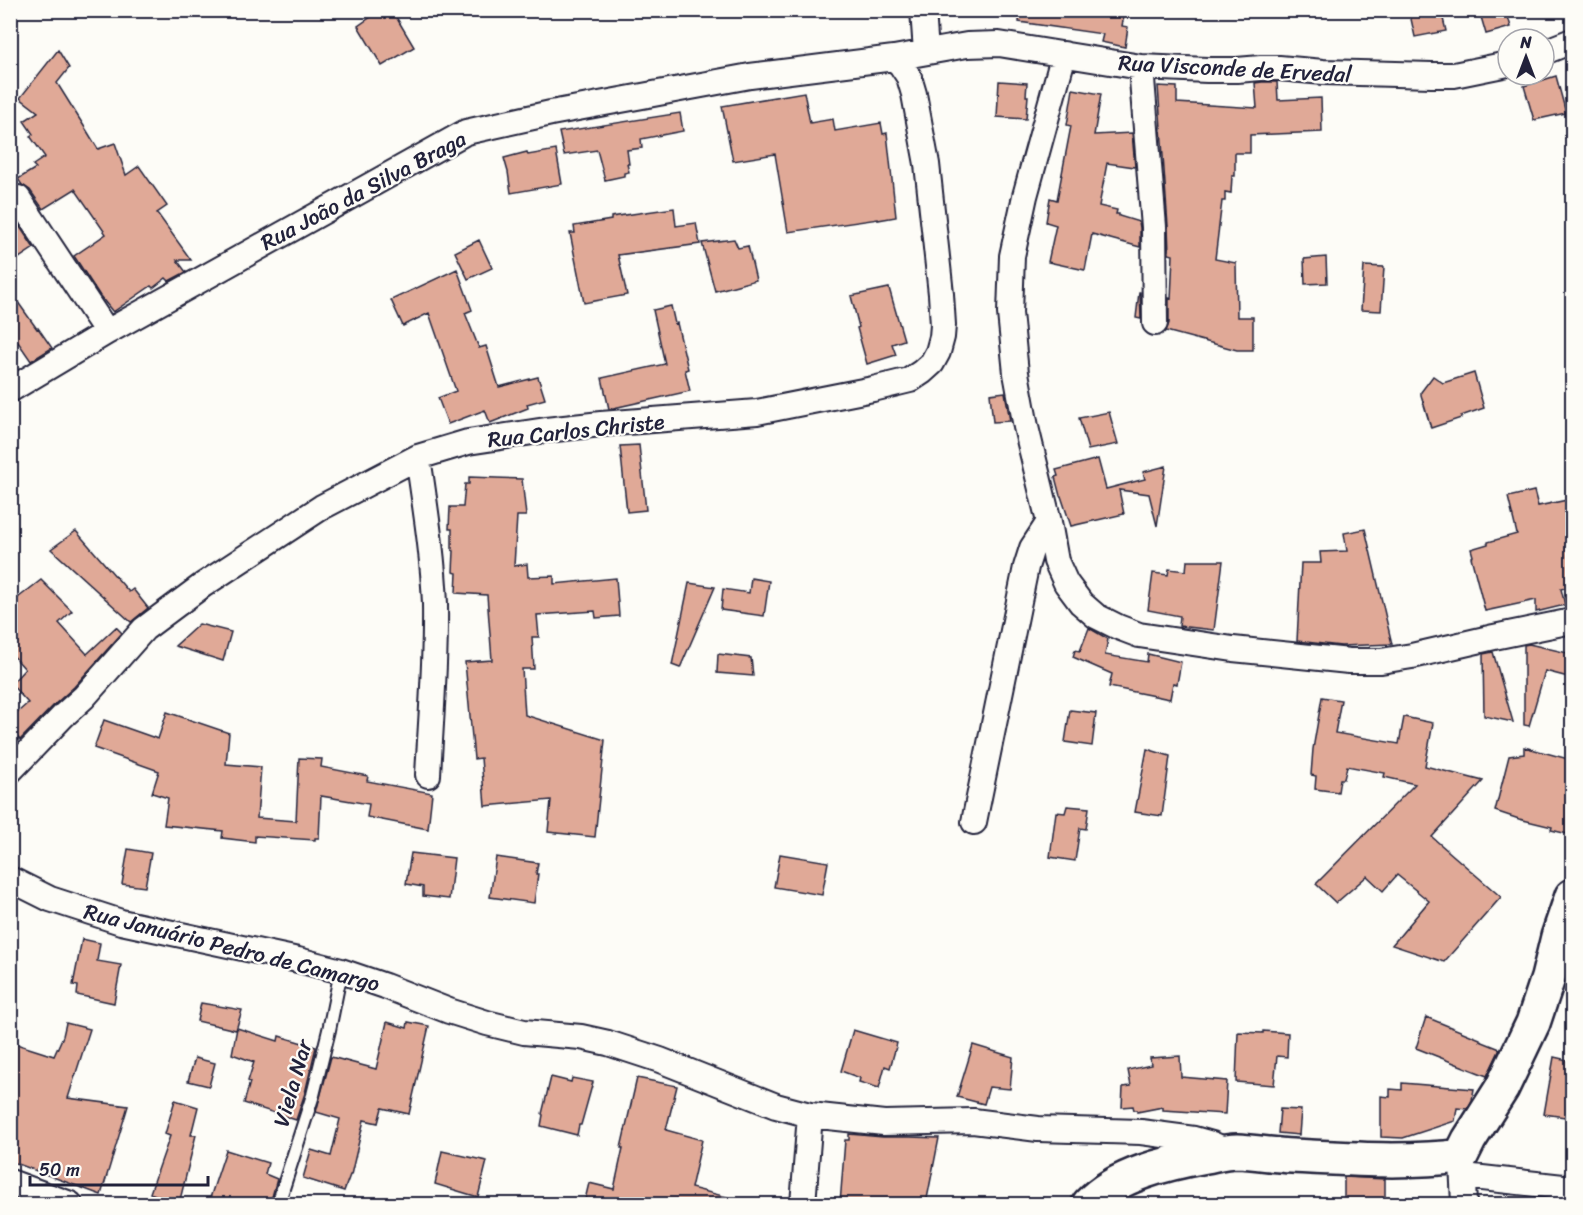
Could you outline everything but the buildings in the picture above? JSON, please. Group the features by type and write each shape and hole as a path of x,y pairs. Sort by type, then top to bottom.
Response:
{"main road":[{"path":"1089,1204 1112,1186 1145,1172 1174,1162 1230,1152 1364,1159 1436,1159 1463,1166 1469,1140 1502,1088 1533,1023 1572,896"}],"street":[{"path":"923,10 926,52"},
{"path":"1556,47 1572,41"},
{"name":"Rua Visconde de Ervedal","path":"926,52 968,45 999,44 1142,67 1236,70 1280,68 1323,72 1432,75 1454,75 1496,66"},
{"name":"Rua João da Silva Braga","path":"10,390 106,332 466,132 551,113 750,76 926,52"},
{"path":"1064,54 1025,196 1012,256 1010,284 1016,373 1056,561 1066,583 1081,603 1096,616 1139,635 1233,649 1349,661 1381,661 1412,656 1572,621"},
{"name":"Rua Carlos Christe","path":"10,771 84,697 144,629 203,585 322,507 418,457 468,442 546,430 757,412 910,380 922,372 932,363 942,337 940,283 927,164 914,94 909,77 894,58"},
{"path":"1142,67 1154,227 1155,323"},
{"path":"18,198 106,332"},
{"path":"418,457 430,534 435,602 435,661 428,775"},
{"path":"974,822 1026,567 1032,548 1049,522"},
{"name":"Rua Januário Pedro de Camargo","path":"10,879 50,899 121,922 341,971 487,1023 524,1032 580,1037 628,1049 776,1106 810,1115 884,1123 973,1121 1038,1129 1141,1132 1212,1143 1230,1152"},
{"path":"803,1204 810,1115"},
{"path":"1464,1204 1463,1166 1572,1188"},
{"path":"10,1182 70,1204"}],"lane":[{"name":"Viela Nar","path":"278,1204 313,1095 341,971"}]}
